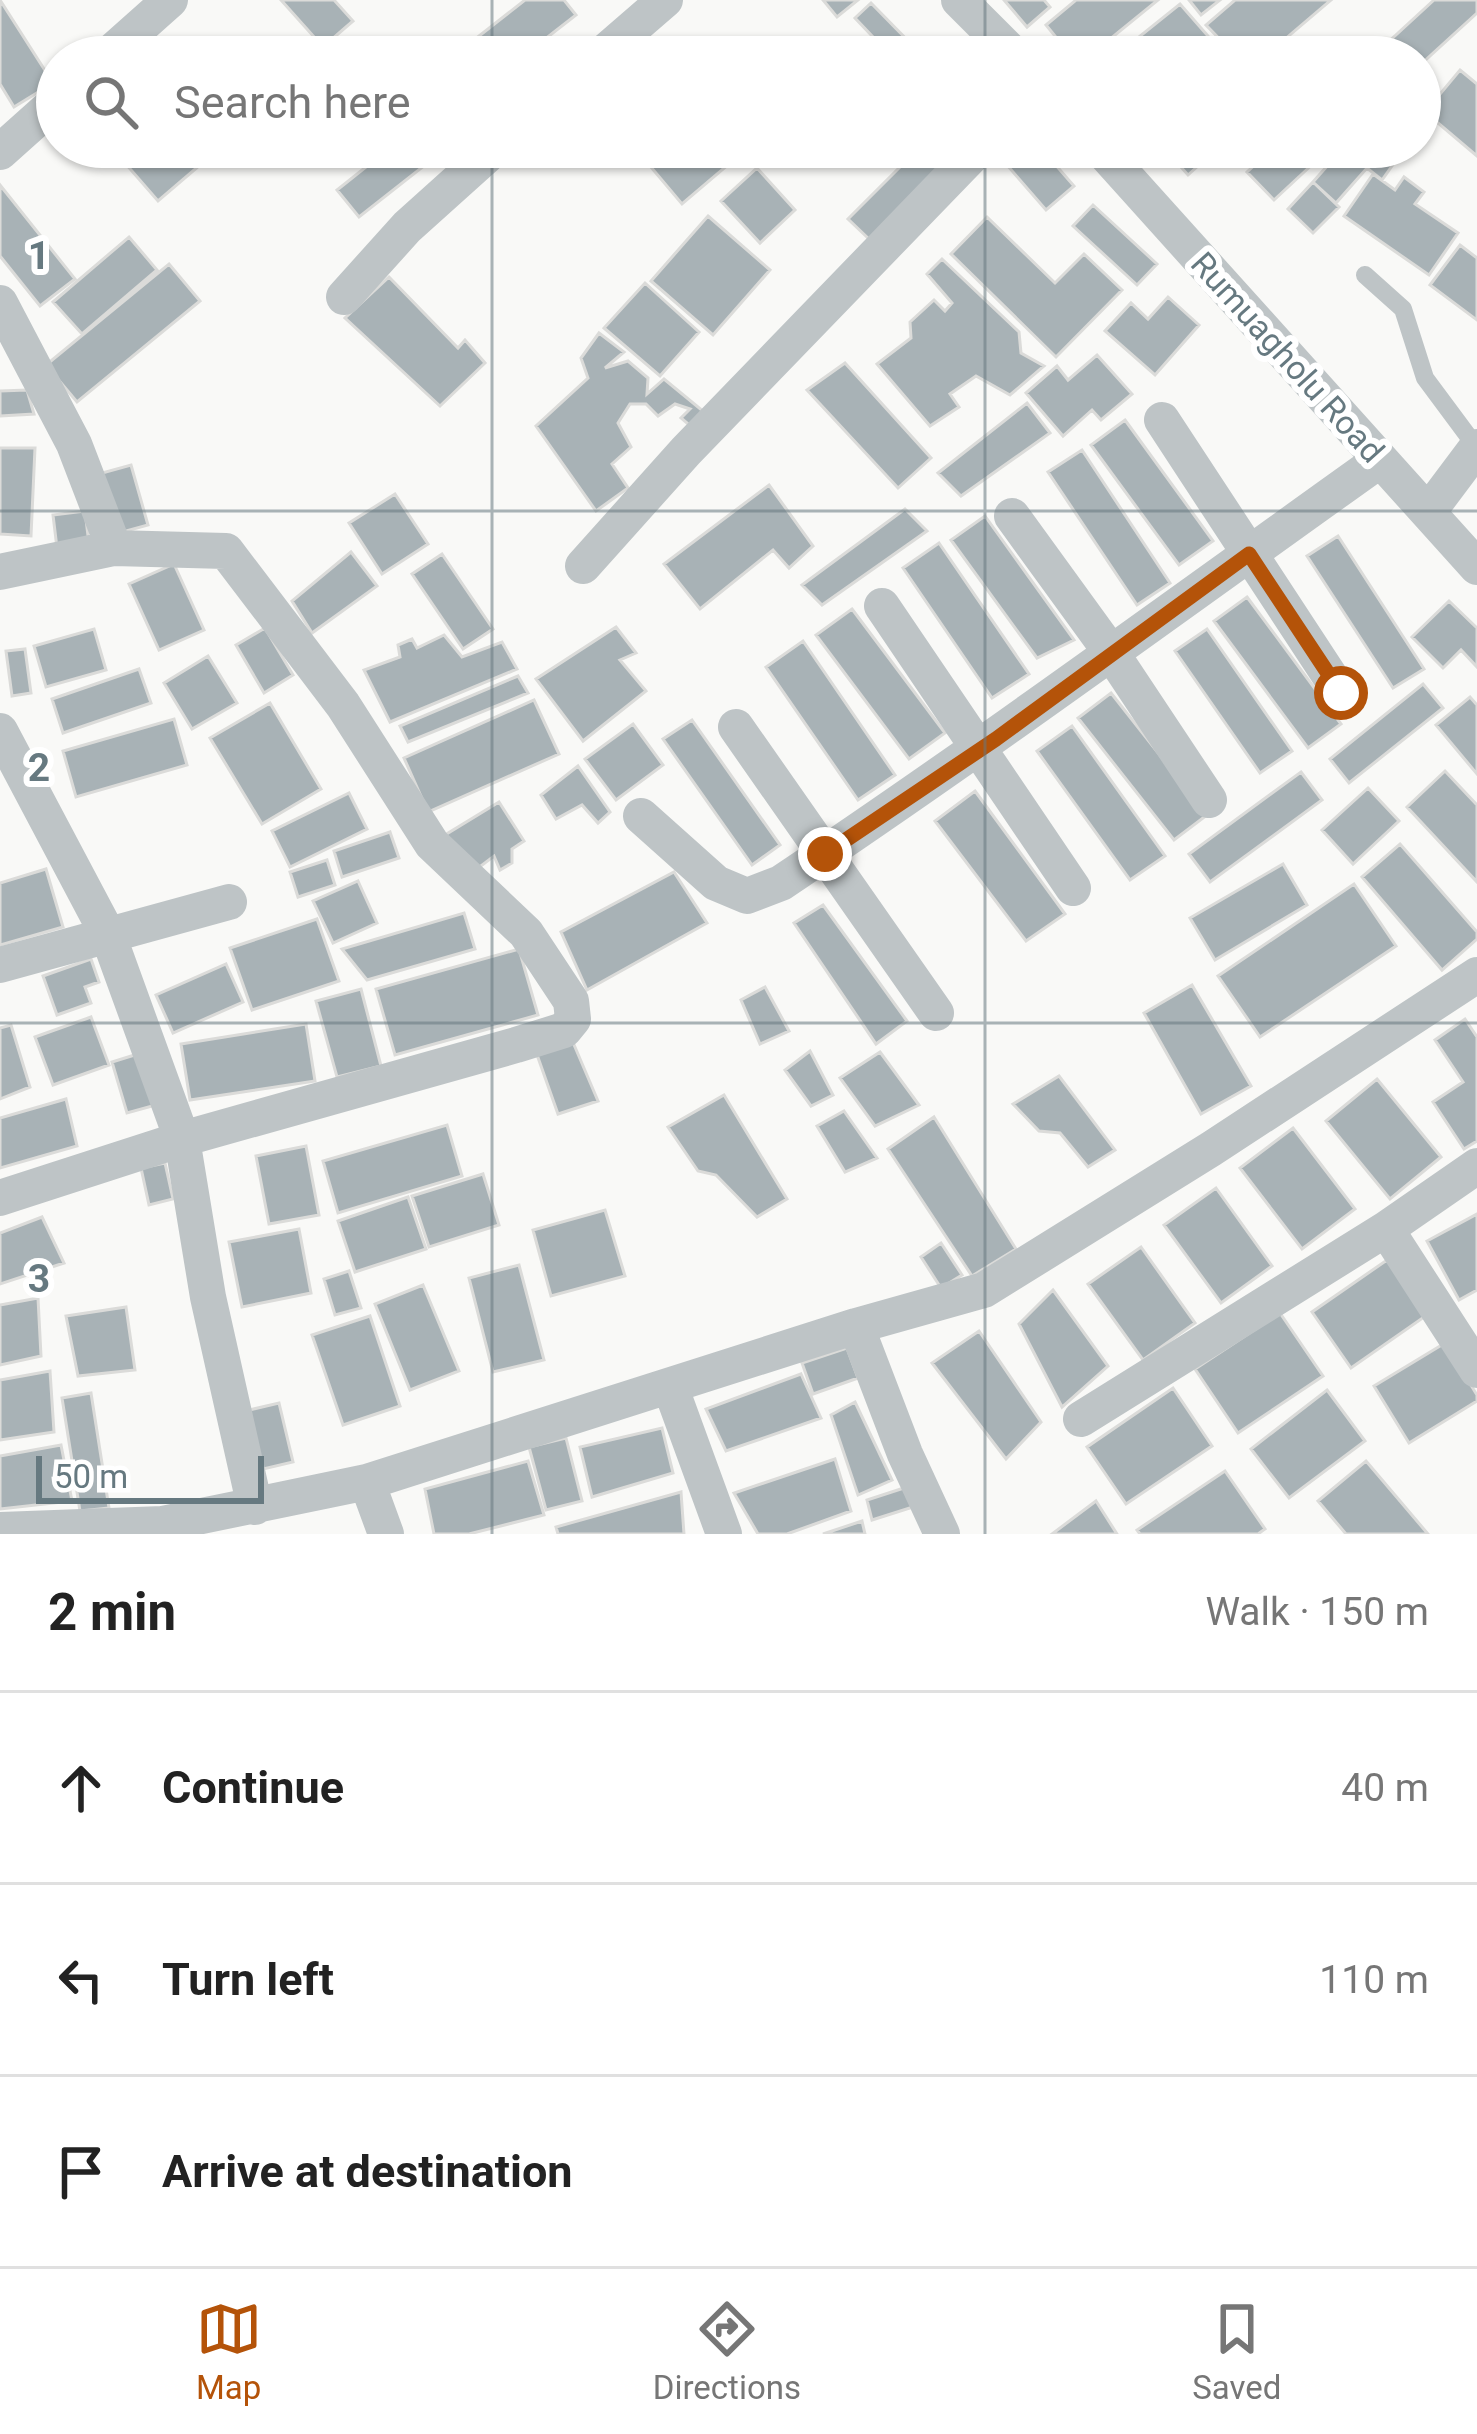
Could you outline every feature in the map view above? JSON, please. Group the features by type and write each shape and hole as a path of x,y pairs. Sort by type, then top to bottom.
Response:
{"street":[{"path":"130,36 170,0"},
{"path":"623,36 664,0"},
{"path":"959,0 995,36"},
{"path":"0,152 36,120"},
{"path":"344,297 407,227 473,168"},
{"path":"583,566 686,451 960,168"},
{"name":"Rumuagholu Road","path":"1118,168 1477,567"},
{"path":"0,303 74,444 115,548"},
{"path":"1162,420 1341,693"},
{"path":"1429,511 1477,447"},
{"path":"641,816 716,884 747,896 781,884 979,750 1380,460"},
{"path":"1012,516 1111,652 1209,800"},
{"path":"0,572 115,548 226,551 343,705 432,844 526,933 571,1001 573,1019 564,1030 182,1139 0,1198"},
{"path":"882,606 1073,888"},
{"path":"736,727 936,1013"},
{"path":"0,731 108,934 182,1139 208,1297 255,1507"},
{"path":"0,965 229,902"},
{"path":"0,1529 163,1524 367,1482 856,1326 984,1290 1211,1150 1477,975"},
{"path":"1081,1419 1477,1166"},
{"path":"1386,1228 1477,1370"},
{"path":"856,1326 905,1454 942,1534"},
{"path":"670,1386 724,1534"},
{"path":"367,1482 386,1534"}],"lane":[{"path":"1365,275 1403,309 1425,378 1477,447"}],"building":[{"path":"0,0 36,56 36,93 14,107 0,84"},
{"path":"281,0 334,0 353,21 336,36 313,36"},
{"path":"525,0 564,0 576,15 549,36 479,36"},
{"path":"823,0 858,0 837,17"},
{"path":"1004,0 1044,0 1050,7 1027,27"},
{"path":"1076,0 1158,0 1114,36 1055,36 1046,25"},
{"path":"1189,0 1220,0 1201,15"},
{"path":"1235,0 1331,0 1289,36 1217,36 1206,25"},
{"path":"1434,0 1477,0 1477,13 1441,46 1441,36 1395,36"},
{"path":"871,3 903,36 872,36 855,18"},
{"path":"1180,4 1208,36 1140,36"},
{"path":"1460,70 1477,84 1477,156 1441,126 1441,93"},
{"path":"129,168 196,168 158,201"},
{"path":"365,168 421,168 359,217 337,190"},
{"path":"652,168 724,168 682,204"},
{"path":"757,168 795,210 760,243 721,201"},
{"path":"899,168 942,168 870,240 848,219"},
{"path":"1010,168 1058,168 1074,186 1046,210"},
{"path":"1251,168 1308,168 1274,200 1247,172"},
{"path":"1325,168 1367,168 1336,203 1313,182"},
{"path":"1367,168 1391,168 1382,180"},
{"path":"1373,174 1395,190 1404,177 1424,192 1415,204 1458,233 1429,275 1344,216"},
{"path":"1313,182 1339,207 1313,233 1288,209"},
{"path":"0,185 75,279 40,306 0,256"},
{"path":"1093,205 1157,264 1137,285 1073,226"},
{"path":"708,216 770,270 713,335 651,281"},
{"path":"987,217 1055,283 1084,254 1122,290 1056,357 951,254"},
{"path":"129,237 157,270 82,334 53,302"},
{"path":"1460,245 1477,258 1477,320 1430,285"},
{"path":"942,259 1019,332 1021,353 1044,366 1010,395 976,376 950,394 959,407 930,426 877,364 911,338 910,322 934,300 945,311 952,303 927,274"},
{"path":"169,264 200,301 77,402 46,365"},
{"path":"389,277 458,348 465,340 485,363 440,406 345,318"},
{"path":"645,283 699,332 660,376 604,328"},
{"path":"1168,297 1199,325 1155,375 1105,331 1131,303 1148,319"},
{"path":"599,333 624,352 605,368 628,361 648,378 647,394 664,379 709,416 694,429 681,418 690,409 675,404 658,416 646,404 630,404 618,423 631,447 612,464 628,488 596,511 536,426 588,378 581,358"},
{"path":"1097,355 1132,394 1101,420 1092,410 1063,436 1026,393 1057,366 1068,380"},
{"path":"845,363 931,458 898,488 807,390"},
{"path":"27,390 34,414 0,416 0,391"},
{"path":"1027,403 1050,433 961,496 938,473"},
{"path":"1125,420 1213,541 1179,565 1091,445"},
{"path":"0,448 35,448 31,536 0,534"},
{"path":"1082,450 1170,583 1137,605 1048,472"},
{"path":"131,465 148,525 119,533 102,473"},
{"path":"769,485 813,546 789,568 773,550 700,609 664,564"},
{"path":"395,494 428,544 382,574 349,523"},
{"path":"905,509 927,531 822,605 802,585"},
{"path":"85,511 89,544 57,548 53,515"},
{"path":"985,516 1074,640 1037,658 951,540"},
{"path":"1338,536 1424,669 1393,688 1307,556"},
{"path":"939,543 1029,674 992,698 903,568"},
{"path":"351,552 377,586 312,633 292,601"},
{"path":"442,554 493,629 463,649 412,574"},
{"path":"174,564 204,630 159,650 129,584"},
{"path":"1247,597 1341,724 1308,748 1214,621"},
{"path":"1449,601 1477,628 1477,667 1461,650 1443,668 1412,637"},
{"path":"852,609 945,733 909,759 816,635"},
{"path":"616,627 636,653 620,660 646,691 583,741 536,679"},
{"path":"265,628 293,675 264,693 236,645"},
{"path":"94,629 106,670 46,687 34,646"},
{"path":"1207,629 1292,751 1260,773 1175,651"},
{"path":"444,635 462,657 502,642 517,669 390,722 364,670 400,657 398,645 412,639 417,648"},
{"path":"803,641 895,775 858,800 766,667"},
{"path":"25,649 31,693 12,696 6,651"},
{"path":"208,656 237,703 192,729 164,683"},
{"path":"139,669 151,703 63,733 52,699"},
{"path":"518,676 528,693 408,742 400,726"},
{"path":"1423,684 1443,708 1349,783 1330,759"},
{"path":"1111,693 1207,815 1174,840 1078,718"},
{"path":"1470,697 1477,705 1477,774 1436,725"},
{"path":"534,700 559,754 428,812 404,758"},
{"path":"270,703 321,789 262,824 210,738"},
{"path":"174,719 187,765 76,797 63,751"},
{"path":"692,720 780,845 752,865 663,739"},
{"path":"633,724 663,765 616,800 585,759"},
{"path":"1072,726 1165,856 1130,880 1037,751"},
{"path":"578,766 610,812 598,823 582,805 556,819 541,795"},
{"path":"1445,771 1477,805 1477,882 1407,807"},
{"path":"1301,772 1322,800 1210,882 1189,854"},
{"path":"1368,788 1399,821 1353,864 1322,830"},
{"path":"975,791 1065,914 1026,941 935,821"},
{"path":"349,793 367,829 290,867 272,831"},
{"path":"499,802 524,841 512,849 512,863 500,870 494,856 473,872 445,835"},
{"path":"390,832 399,858 342,877 334,851"},
{"path":"1400,844 1477,932 1477,939 1442,970 1362,877"},
{"path":"327,860 335,885 298,897 290,872"},
{"path":"1283,864 1307,905 1215,960 1190,918"},
{"path":"46,869 63,927 0,945 0,883"},
{"path":"674,872 707,923 587,990 561,932"},
{"path":"358,881 377,923 333,943 313,901"},
{"path":"1354,884 1396,946 1260,1037 1218,976"},
{"path":"823,905 907,1021 876,1044 794,923"},
{"path":"464,913 475,949 367,980 342,949"},
{"path":"317,919 339,981 252,1010 230,948"},
{"path":"519,949 538,1015 395,1055 376,989"},
{"path":"91,959 99,982 85,987 91,1003 57,1015 43,976"},
{"path":"226,964 243,1002 173,1033 156,995"},
{"path":"1192,985 1251,1086 1201,1114 1144,1013"},
{"path":"765,987 789,1031 760,1044 741,1000"},
{"path":"361,989 381,1066 337,1077 316,1001"},
{"path":"91,1017 109,1065 53,1085 35,1037"},
{"path":"1465,1019 1477,1037 1477,1141 1464,1149 1433,1102 1463,1082 1435,1040"},
{"path":"306,1024 315,1081 190,1100 181,1044"},
{"path":"11,1025 30,1087 0,1099 0,1028"},
{"path":"572,1040 598,1101 558,1114 535,1049"},
{"path":"810,1051 833,1095 811,1106 785,1070"},
{"path":"880,1052 919,1105 875,1126 840,1078"},
{"path":"141,1053 156,1105 127,1113 112,1062"},
{"path":"1059,1076 1115,1150 1088,1167 1060,1133 1039,1131 1013,1104"},
{"path":"1377,1079 1441,1157 1390,1199 1326,1121"},
{"path":"724,1095 787,1199 757,1217 716,1175 698,1171 668,1127"},
{"path":"66,1099 77,1146 0,1168 0,1118"},
{"path":"844,1111 877,1158 845,1172 817,1126"},
{"path":"934,1117 1016,1249 972,1276 888,1149"},
{"path":"447,1125 462,1176 338,1213 323,1161"},
{"path":"1293,1128 1355,1209 1302,1249 1240,1168"},
{"path":"306,1146 319,1215 269,1224 256,1156"},
{"path":"165,1163 173,1199 149,1205 141,1168"},
{"path":"483,1174 499,1225 429,1247 412,1196"},
{"path":"1216,1188 1272,1266 1221,1303 1164,1225"},
{"path":"408,1197 426,1249 355,1272 338,1221"},
{"path":"605,1210 625,1276 551,1296 533,1230"},
{"path":"1477,1214 1477,1290 1459,1300 1427,1241"},
{"path":"42,1217 64,1263 0,1284 0,1233"},
{"path":"299,1229 311,1293 242,1307 229,1242"},
{"path":"941,1243 962,1275 941,1288 921,1257"},
{"path":"1141,1247 1195,1323 1143,1360 1088,1284"},
{"path":"1387,1260 1427,1315 1351,1368 1312,1312"},
{"path":"519,1265 544,1360 493,1372 469,1278"},
{"path":"349,1271 361,1308 335,1315 324,1279"},
{"path":"423,1285 459,1371 410,1390 375,1304"},
{"path":"1053,1290 1108,1366 1062,1407 1019,1324"},
{"path":"38,1298 41,1356 0,1365 0,1305"},
{"path":"126,1307 135,1370 78,1376 66,1316"},
{"path":"1280,1313 1323,1376 1238,1433 1195,1369"},
{"path":"370,1316 400,1406 343,1425 312,1335"},
{"path":"979,1331 1041,1422 1006,1459 932,1363"},
{"path":"1445,1343 1477,1401 1409,1443 1374,1386"},
{"path":"847,1348 858,1378 813,1394 802,1363"},
{"path":"50,1371 54,1432 0,1440 0,1380"},
{"path":"801,1374 821,1418 726,1451 706,1409"},
{"path":"1173,1388 1212,1446 1126,1504 1087,1447"},
{"path":"1327,1390 1365,1441 1289,1498 1251,1449"},
{"path":"91,1393 109,1508 80,1511 62,1398"},
{"path":"855,1402 892,1480 858,1495 831,1415"},
{"path":"279,1403 293,1462 259,1470 245,1411"},
{"path":"662,1428 673,1473 592,1497 580,1447"},
{"path":"566,1438 582,1501 546,1510 529,1447"},
{"path":"61,1445 72,1501 0,1509 0,1456"},
{"path":"835,1459 851,1511 787,1534 758,1534 734,1493"},
{"path":"528,1461 544,1515 469,1534 434,1534 425,1489"},
{"path":"1366,1461 1428,1534 1346,1534 1318,1501"},
{"path":"1225,1471 1265,1529 1258,1534 1140,1534 1137,1530"},
{"path":"907,1487 913,1507 872,1520 867,1500"},
{"path":"681,1492 684,1534 558,1534 556,1527"},
{"path":"1096,1501 1117,1534 1052,1534"},
{"path":"862,1521 865,1534 823,1534"}],"route":[{"path":"825,854 996,739 1249,554 1341,693"}]}
